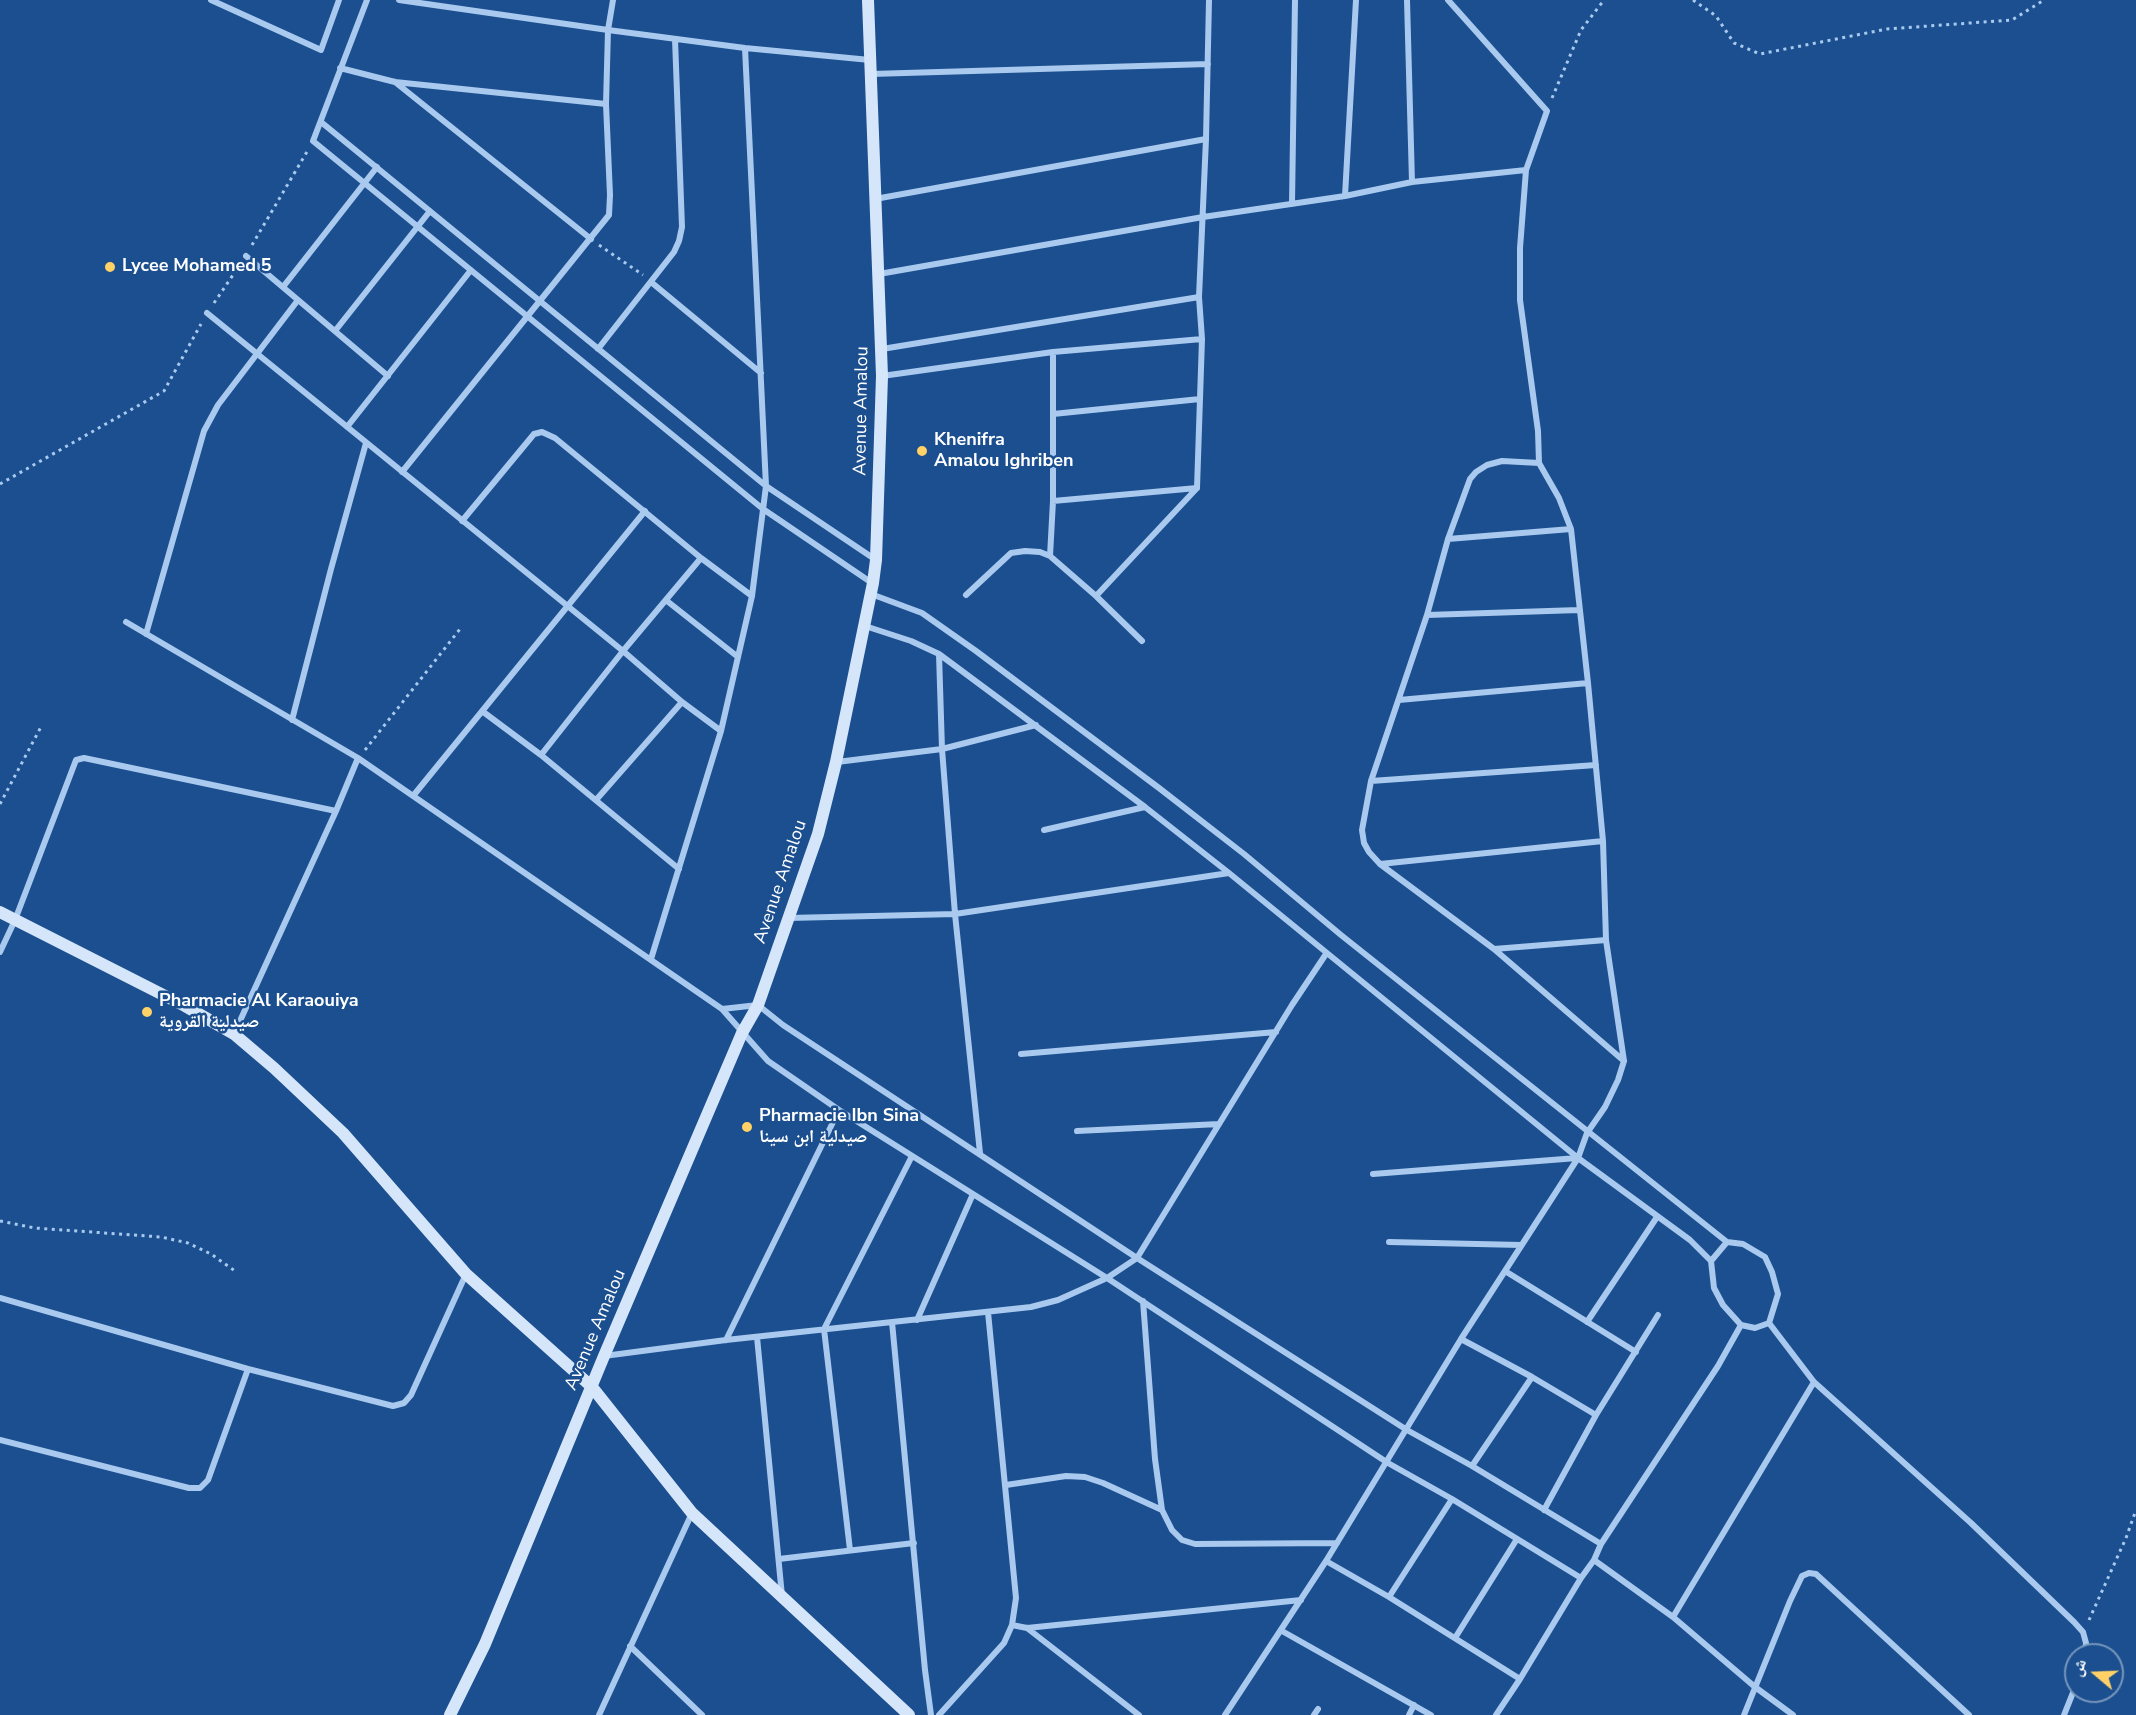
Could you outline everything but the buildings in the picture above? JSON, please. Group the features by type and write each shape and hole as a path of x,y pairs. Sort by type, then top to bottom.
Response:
{"main road":[{"name":"Avenue Amalou","path":"450,1715 485,1644 604,1356 742,1033 758,1005 818,834 836,762 876,560 882,349 868,0"},
{"path":"0,912 185,1006 234,1034 274,1068 343,1133 466,1274 592,1387 692,1513 909,1715"}],"street":[{"path":"211,0 321,50 339,0"},
{"path":"366,0 313,141 763,509 872,589 922,613 976,651 1244,854 1587,1133 1727,1242 1743,1244 1765,1257 1778,1293 1769,1323"},
{"path":"399,0 745,48 870,60"},
{"path":"459,9 461,0"},
{"path":"402,472 609,215 606,104 608,30 614,0"},
{"path":"1096,596 1197,488 1202,339 1199,297 1209,0"},
{"path":"1292,204 1295,0"},
{"path":"1345,196 1356,0"},
{"path":"1407,0 1412,182"},
{"path":"1225,1715 1282,1631 1388,1463 1461,1339 1578,1158 1587,1133 1605,1107 1618,1080 1624,1060 1606,940 1603,841 1571,529 1559,498 1539,463 1538,431 1520,300 1520,248 1526,170 1547,111 1449,0"},
{"path":"598,349 674,252 682,227 675,39"},
{"path":"651,959 721,731 752,596 763,509 765,486 761,373 745,48"},
{"path":"871,74 1208,64"},
{"path":"340,68 395,82 606,104"},
{"path":"395,82 591,239"},
{"path":"321,122 765,486 876,560"},
{"path":"875,199 1206,139"},
{"path":"283,287 377,167"},
{"path":"879,274 1203,217 1345,196 1412,182 1526,170"},
{"path":"335,331 430,211"},
{"path":"246,256 388,376"},
{"path":"347,427 471,270"},
{"path":"651,282 761,373"},
{"path":"882,349 1199,297"},
{"path":"146,634 204,432 218,405 298,300"},
{"path":"207,313 623,651 682,702 721,731"},
{"path":"882,376 1053,352 1202,339"},
{"path":"1050,556 1053,501 1053,352"},
{"path":"1053,414 1200,399"},
{"path":"462,521 534,434 542,432 555,438 701,558 752,596"},
{"path":"292,720 366,443"},
{"path":"1539,463 1502,461 1487,465 1470,479 1448,539 1427,615 1371,781 1362,830 1364,843 1380,864 1494,949 1624,1060"},
{"path":"1053,501 1197,488"},
{"path":"413,796 645,511"},
{"path":"1448,539 1571,529"},
{"path":"966,595 1011,553 1040,552 1050,556 1096,596 1142,641"},
{"path":"541,755 623,651 701,558"},
{"path":"667,601 738,657"},
{"path":"1427,615 1580,610"},
{"path":"126,622 358,759 413,796 722,1009 768,1061 839,1110 1143,1301 1388,1463 1452,1499 1581,1578"},
{"path":"864,626 911,641 939,654 1144,807 1229,873 1578,1158 1690,1240 1711,1261 1714,1288 1723,1305 1741,1325 1755,1328 1769,1323"},
{"path":"939,654 942,749 955,914 980,1153"},
{"path":"1399,700 1588,683"},
{"path":"596,800 682,702"},
{"path":"482,711 541,755 679,868"},
{"path":"836,762 942,749 1036,725"},
{"path":"0,952 15,920 76,760 84,759 336,811"},
{"path":"234,1034 358,759"},
{"path":"1371,781 1596,765"},
{"path":"1044,830 1144,807"},
{"path":"1380,864 1603,841"},
{"path":"787,918 955,914 1229,873"},
{"path":"1494,949 1606,940"},
{"path":"604,1356 726,1340 1031,1307 1058,1300 1107,1278 1137,1258 1326,954"},
{"path":"722,1009 758,1005 783,1024 1137,1258 1407,1430 1472,1466 1601,1544"},
{"path":"1021,1054 1276,1032"},
{"path":"726,1340 839,1110"},
{"path":"1077,1131 1219,1124"},
{"path":"850,1551 824,1329 912,1156"},
{"path":"1373,1174 1578,1158"},
{"path":"917,1320 973,1194"},
{"path":"1587,1322 1657,1217"},
{"path":"1389,1242 1521,1245"},
{"path":"1711,1261 1727,1242"},
{"path":"1505,1271 1636,1352"},
{"path":"0,1298 248,1369 393,1406 404,1403 411,1395 466,1274"},
{"path":"1143,1301 1155,1459 1162,1510 1172,1530 1182,1540 1195,1544 1337,1543"},
{"path":"939,1715 1004,1643 1012,1625 1016,1598 988,1312"},
{"path":"1544,1510 1596,1415 1658,1315"},
{"path":"892,1322 931,1715"},
{"path":"1769,1323 1814,1382 1971,1523 2064,1611 2083,1632 2086,1643"},
{"path":"1496,1715 1594,1560 1601,1544 1718,1366 1741,1325"},
{"path":"757,1337 782,1597"},
{"path":"1461,1339 1596,1415"},
{"path":"0,1440 189,1488 200,1488 208,1480 248,1369"},
{"path":"1472,1466 1532,1377"},
{"path":"1673,1617 1814,1382"},
{"path":"1006,1485 1066,1476 1084,1477 1103,1483 1162,1510"},
{"path":"1389,1597 1452,1499"},
{"path":"599,1715 692,1513"},
{"path":"1455,1638 1517,1539"},
{"path":"779,1559 914,1543"},
{"path":"1594,1560 1673,1617 1755,1687 1793,1715"},
{"path":"1326,1561 1389,1597 1520,1679"},
{"path":"1744,1715 1790,1601 1802,1576 1809,1573 1816,1574 1969,1715"},
{"path":"1012,1625 1027,1628 1301,1600"},
{"path":"1027,1628 1139,1715"},
{"path":"1282,1631 1431,1715"},
{"path":"630,1646 702,1715"},
{"path":"1408,1715 1414,1705"}],"path":[{"path":"1547,111 1581,30 1605,0"},
{"path":"1693,0 1716,16 1734,43 1760,54 1887,29 2012,20 2044,0"},
{"path":"591,239 651,282"},
{"path":"0,484 164,391"},
{"path":"358,759 460,629"},
{"path":"0,804 42,724"},
{"path":"0,1221 35,1228 161,1237 188,1243 211,1254 235,1271"},
{"path":"2083,1632 2126,1538 2136,1510"}],"place":[{"name":"Lycee Mohamed 5","path":"110,267"},
{"name":"Khenifra Amalou Ighriben","path":"922,451"},
{"name":"Pharmacie Al Karaouiya صيدلية القروية","path":"147,1012"},
{"name":"Pharmacie Ibn Sina صيدلية ابن سينا","path":"747,1127"}]}
